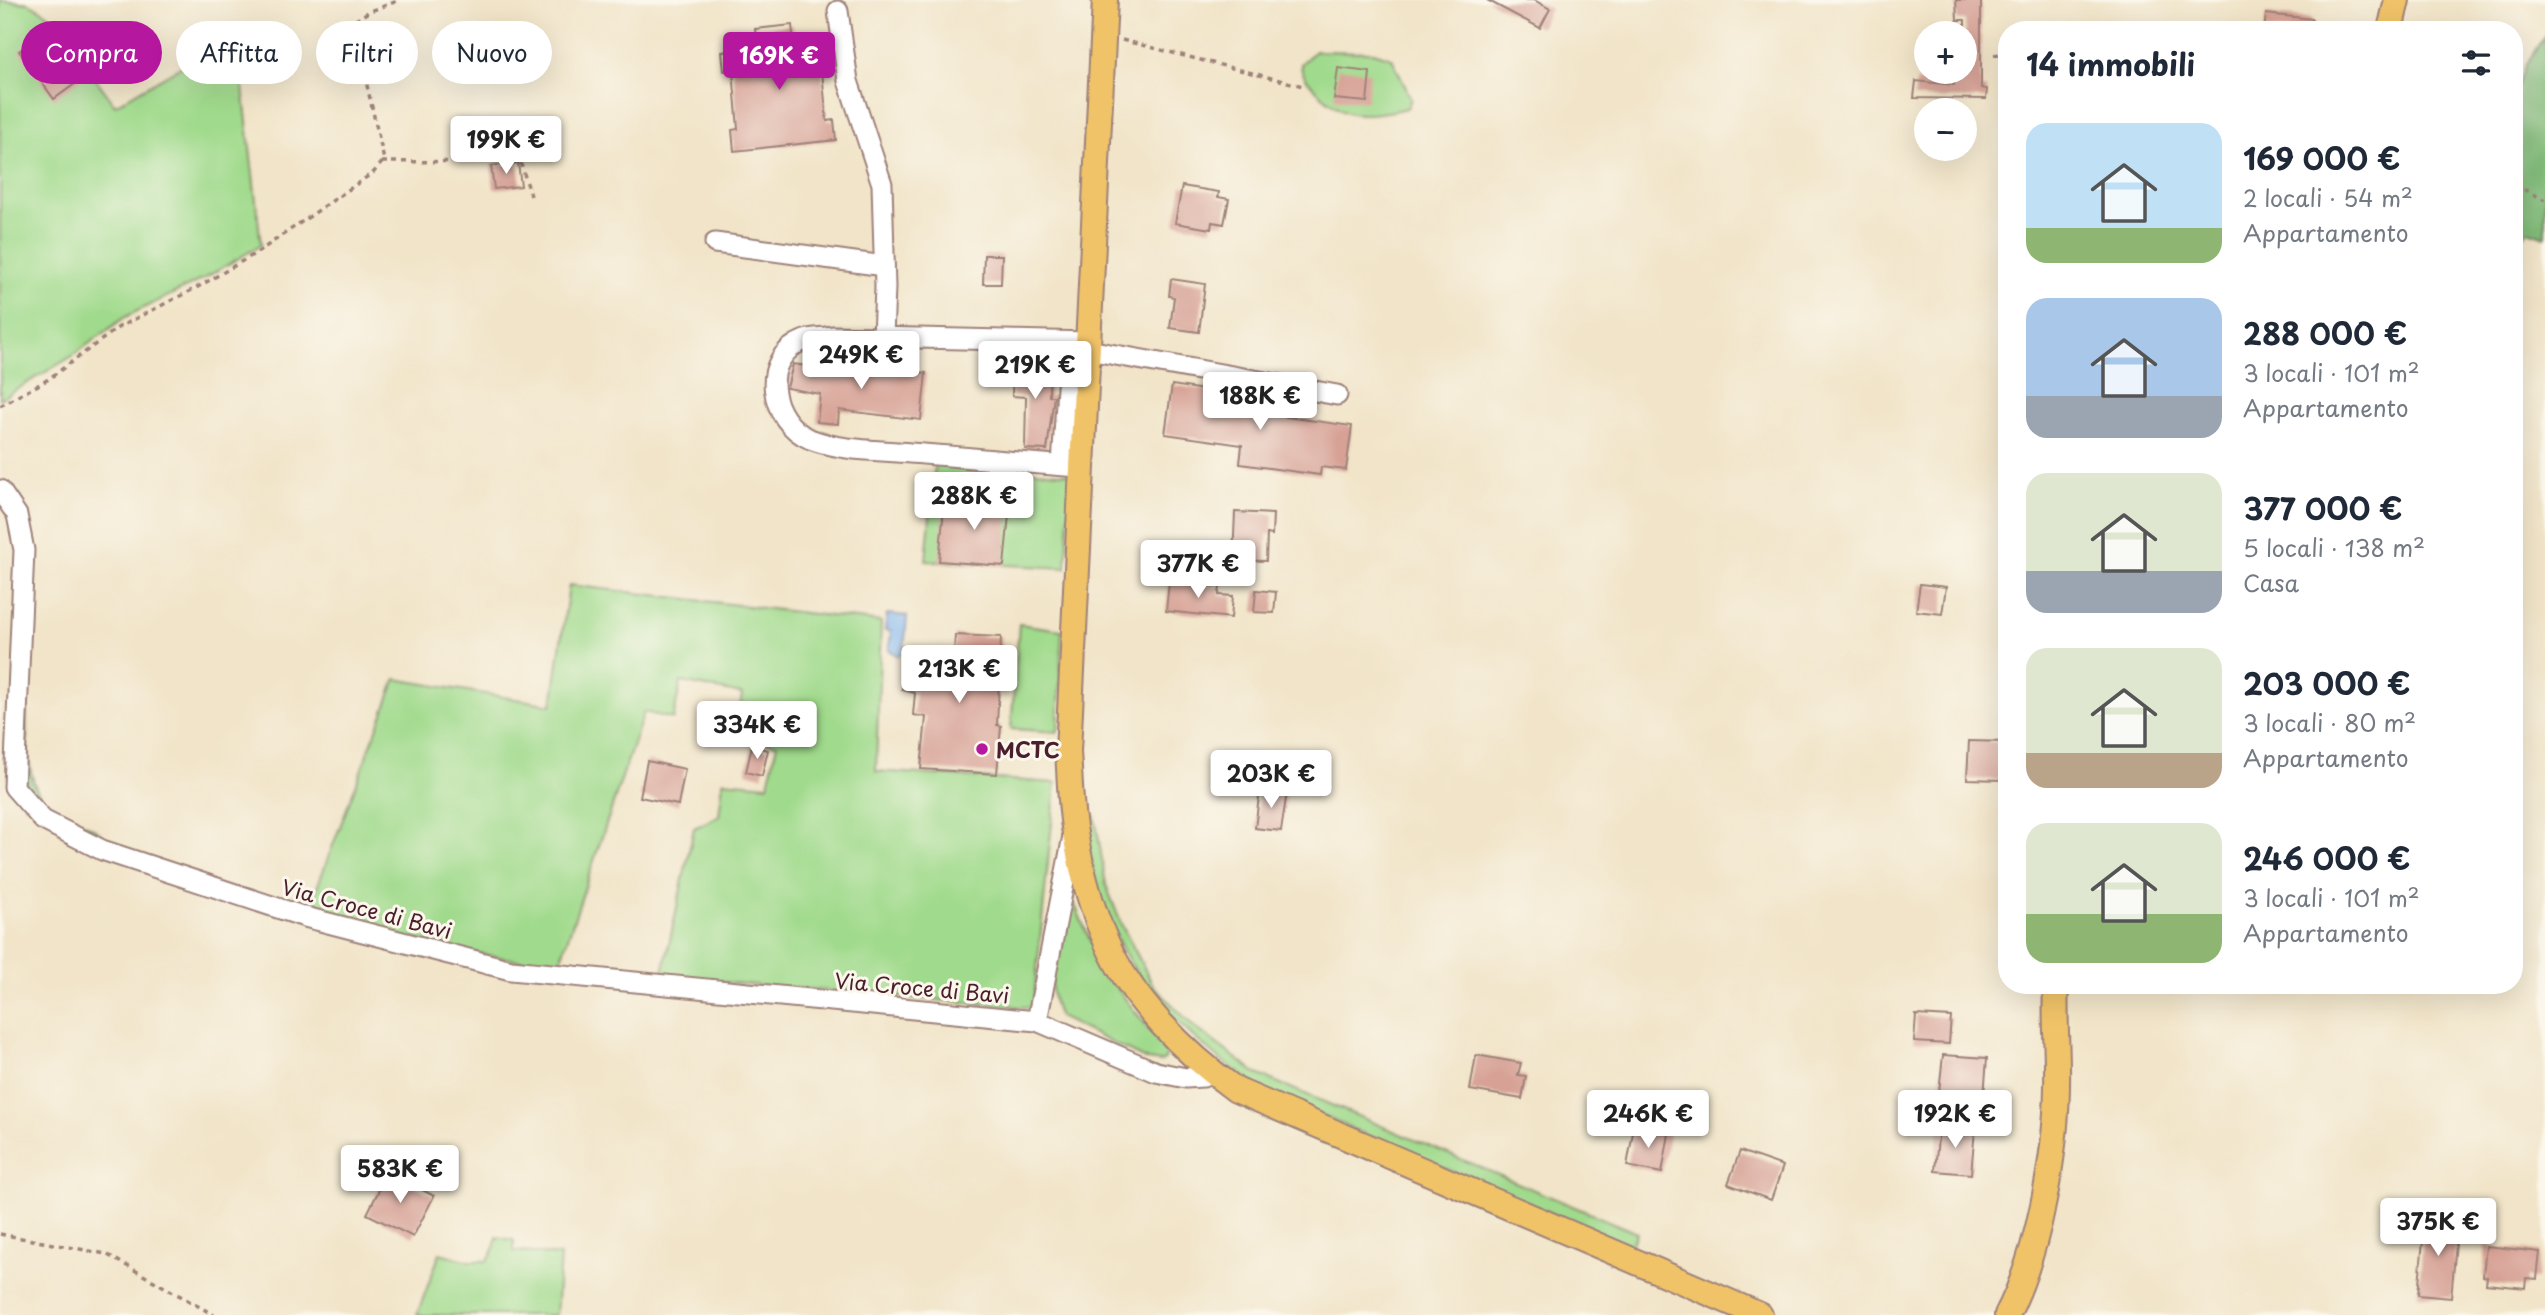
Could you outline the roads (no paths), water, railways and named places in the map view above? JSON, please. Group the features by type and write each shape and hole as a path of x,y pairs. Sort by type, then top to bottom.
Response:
{"main road":[{"path":"1105,0 1082,345 1071,466 1068,752 1074,831 1089,892 1106,943 1137,993 1209,1070 1236,1090 1759,1315"},
{"path":"2392,21 2397,0"},
{"path":"2007,1315 2021,1289 2042,1208 2057,1088 2056,994"}],"lane":[{"path":"838,11 848,82 882,184 883,337"},
{"path":"715,243 884,266"},
{"path":"1071,466 839,447 795,431 780,412 773,395 775,373 784,356 804,340 832,336 883,337 1082,345 1337,395"},
{"name":"Via Croce di Bavi","path":"0,490 17,515 24,550 14,787 43,820 90,844 305,917 511,970 1037,1021 1156,1072 1186,1078 1203,1077 1209,1070"},
{"path":"1037,1021 1074,831"}],"water":[{"path":"887,614 907,616 904,652 898,656 889,650 891,631 885,630"}],"place":[{"name":"MCTC","path":"982,749"}]}
